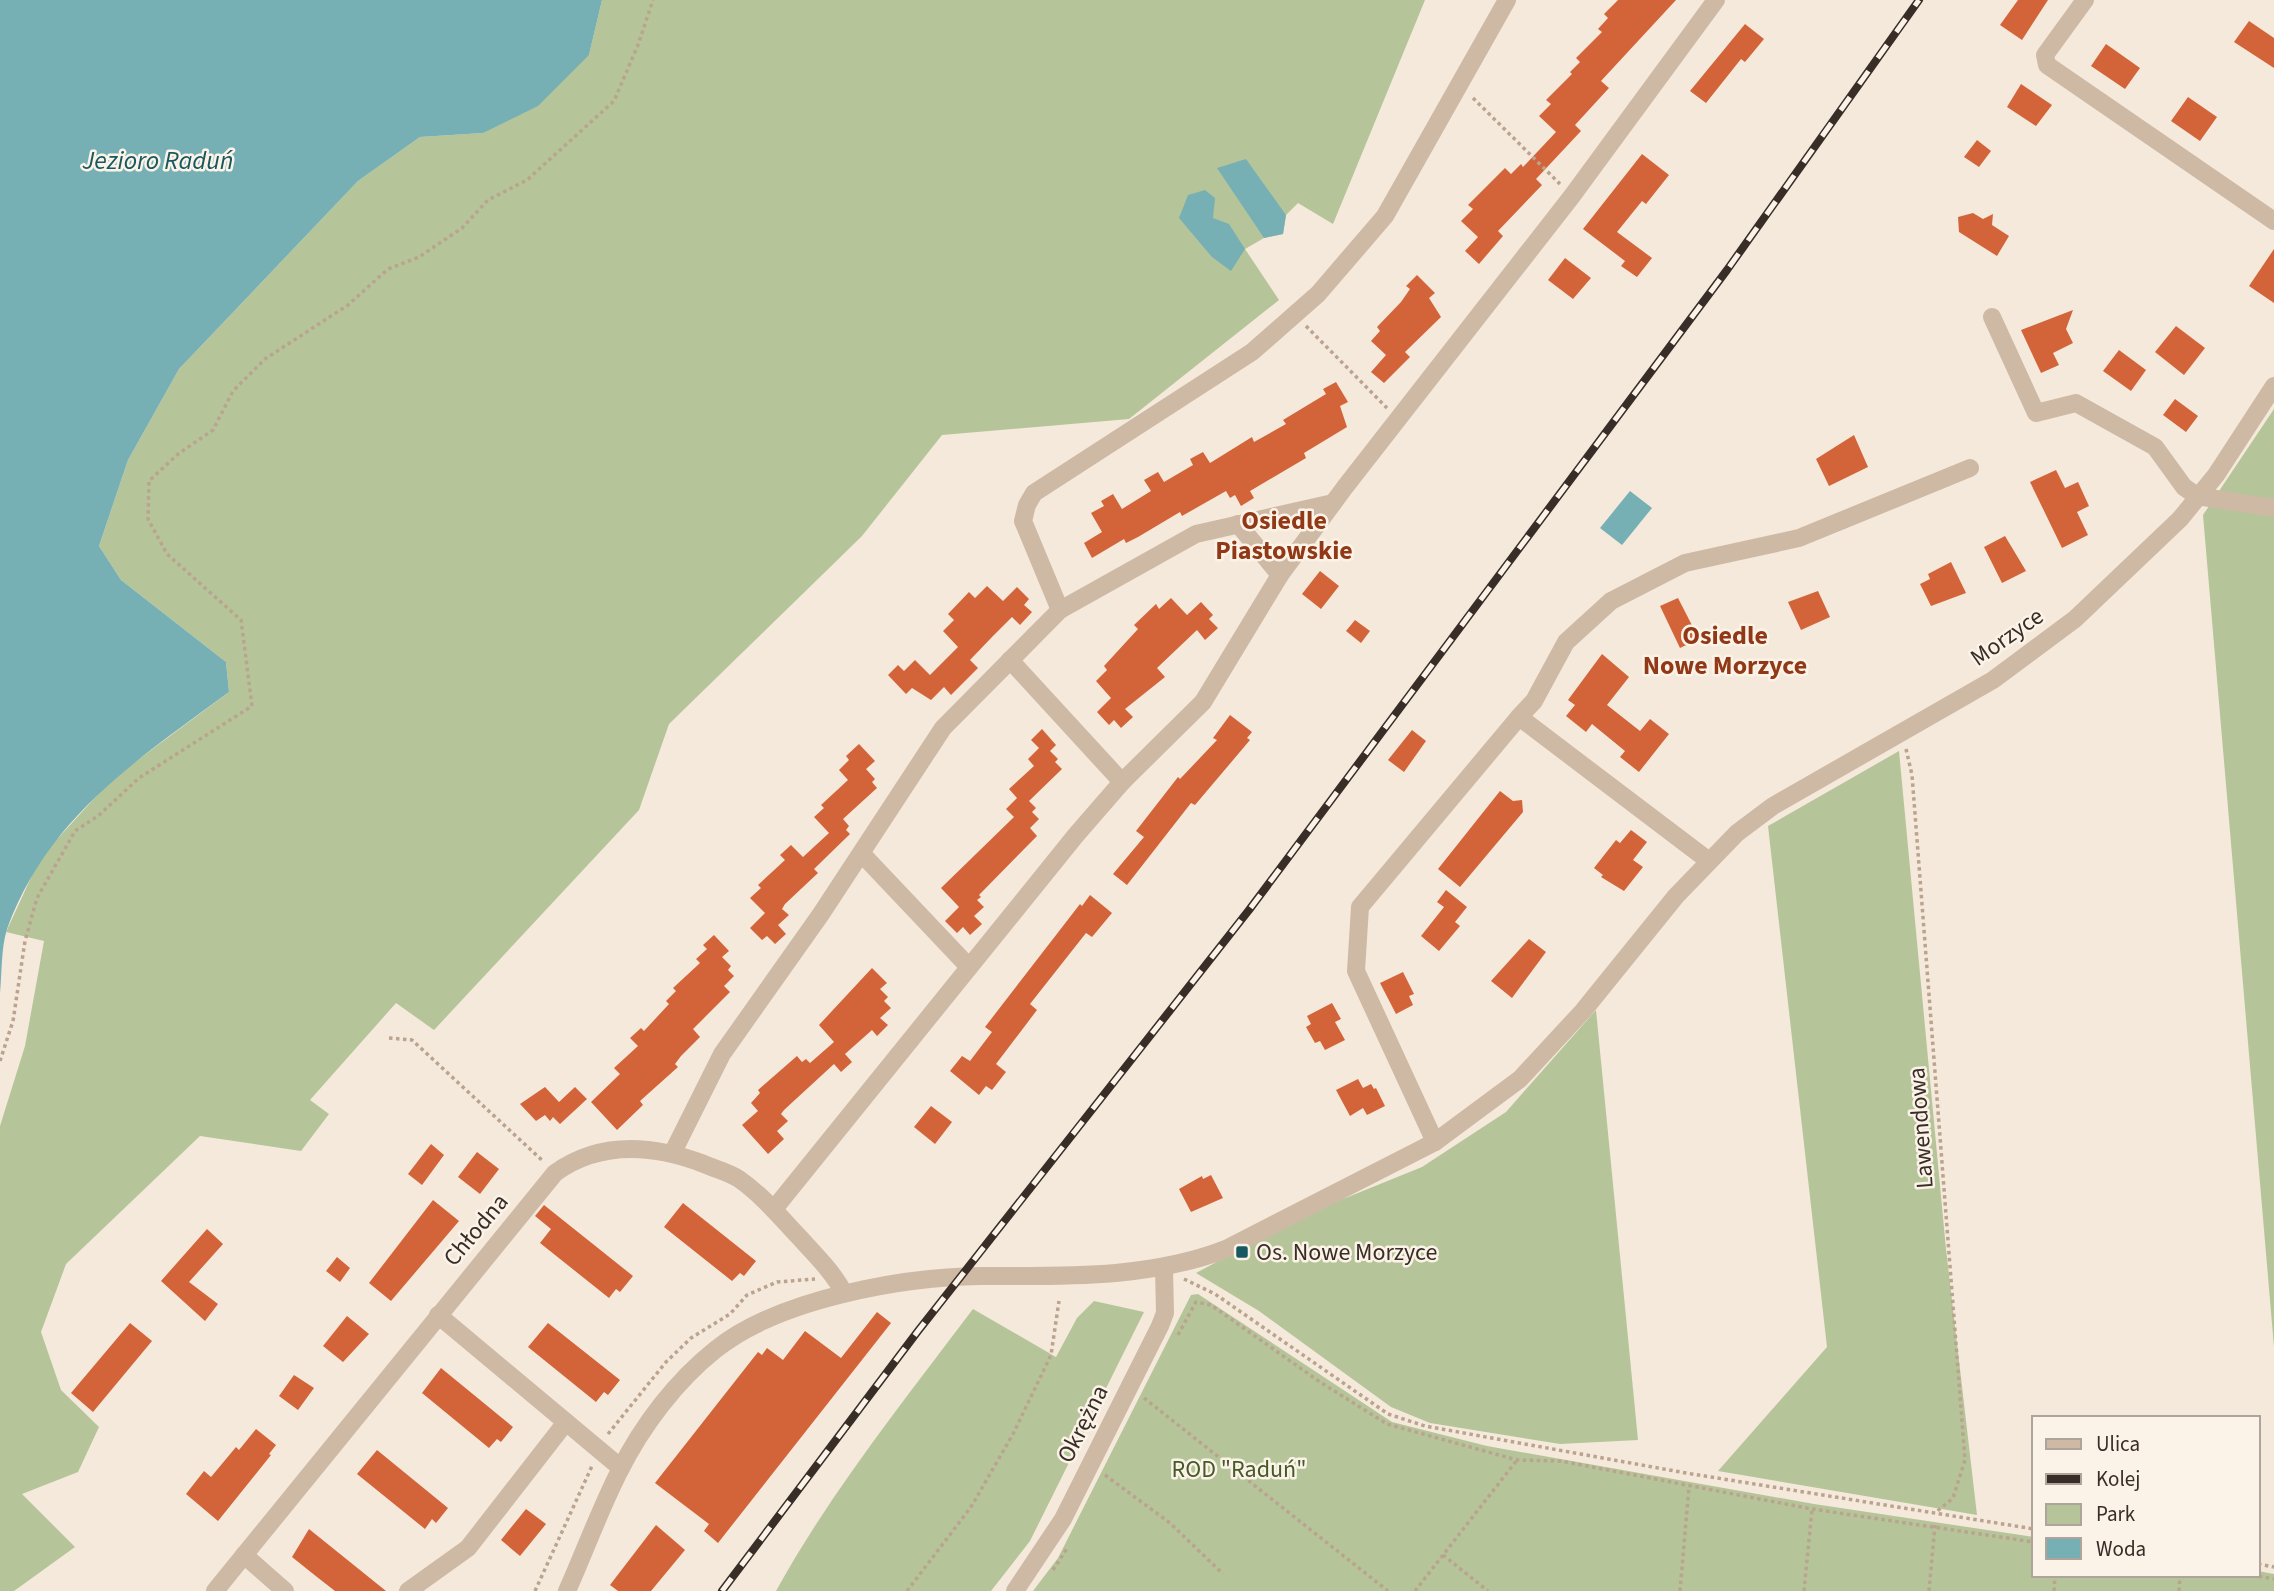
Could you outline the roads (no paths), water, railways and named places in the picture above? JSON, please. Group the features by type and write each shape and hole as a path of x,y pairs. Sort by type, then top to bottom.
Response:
{"street":[{"path":"1059,610 1023,521 1027,505 1034,493 1252,352 1318,294 1385,216 1507,0"},
{"path":"774,1209 1122,782 1203,702 1280,575 1572,196 1716,0"},
{"path":"2085,0 2045,55 2046,65 2274,221"},
{"path":"1992,317 2036,413 2076,403 2155,447 2184,487 2197,496 2274,508"},
{"name":"Morzyce","path":"567,1591 621,1468 653,1417 715,1349 775,1317 844,1293 907,1280 1084,1275 1164,1268 1194,1262 1226,1249 1435,1142 1478,1113 1536,1062 1709,861 1773,806 1993,680 2075,619 2180,519 2216,475 2274,386"},
{"path":"1435,1142 1356,971 1360,907 1534,701 1566,642 1611,601 1685,563 1799,538 1970,468"},
{"path":"673,1152 722,1054 862,854 943,728 1059,610 1196,534 1333,503"},
{"path":"1238,524 1280,575"},
{"path":"1010,660 1122,782"},
{"path":"1519,717 1709,861"},
{"path":"862,854 969,967"},
{"name":"Chłodna","path":"215,1591 555,1173 590,1154 628,1148 673,1152 737,1177 774,1209 836,1278 844,1293"},
{"name":"Okrężna","path":"1015,1591 1063,1518 1160,1326 1165,1313 1164,1268"},
{"path":"438,1315 621,1468"},
{"path":"408,1591 468,1548 566,1422"},
{"path":"244,1555 285,1591"}],"water":[{"name":"Jezioro Raduń","path":"0,0 602,0 589,55 538,106 483,133 420,137 358,181 179,369 128,460 99,546 121,580 226,662 229,692 129,767 71,823 46,854 25,889 7,929 0,993"},
{"path":"1246,159 1286,215 1283,234 1264,238 1217,168"},
{"path":"1205,190 1215,198 1213,218 1229,224 1245,249 1231,271 1212,257 1179,218 1188,195"},
{"path":"1630,491 1652,508 1622,545 1600,528"}],"railway":[{"path":"722,1591 918,1331 1249,910 1727,270 1919,0"}],"place":[{"name":"Os. Nowe Morzyce","path":"1242,1252"}],"district":[{"name":"Osiedle Piastowskie","path":"1284,535"},
{"name":"Osiedle Nowe Morzyce","path":"1725,650"}],"park label":[{"name":"ROD \"Raduń\"","path":"1239,1469"}]}
